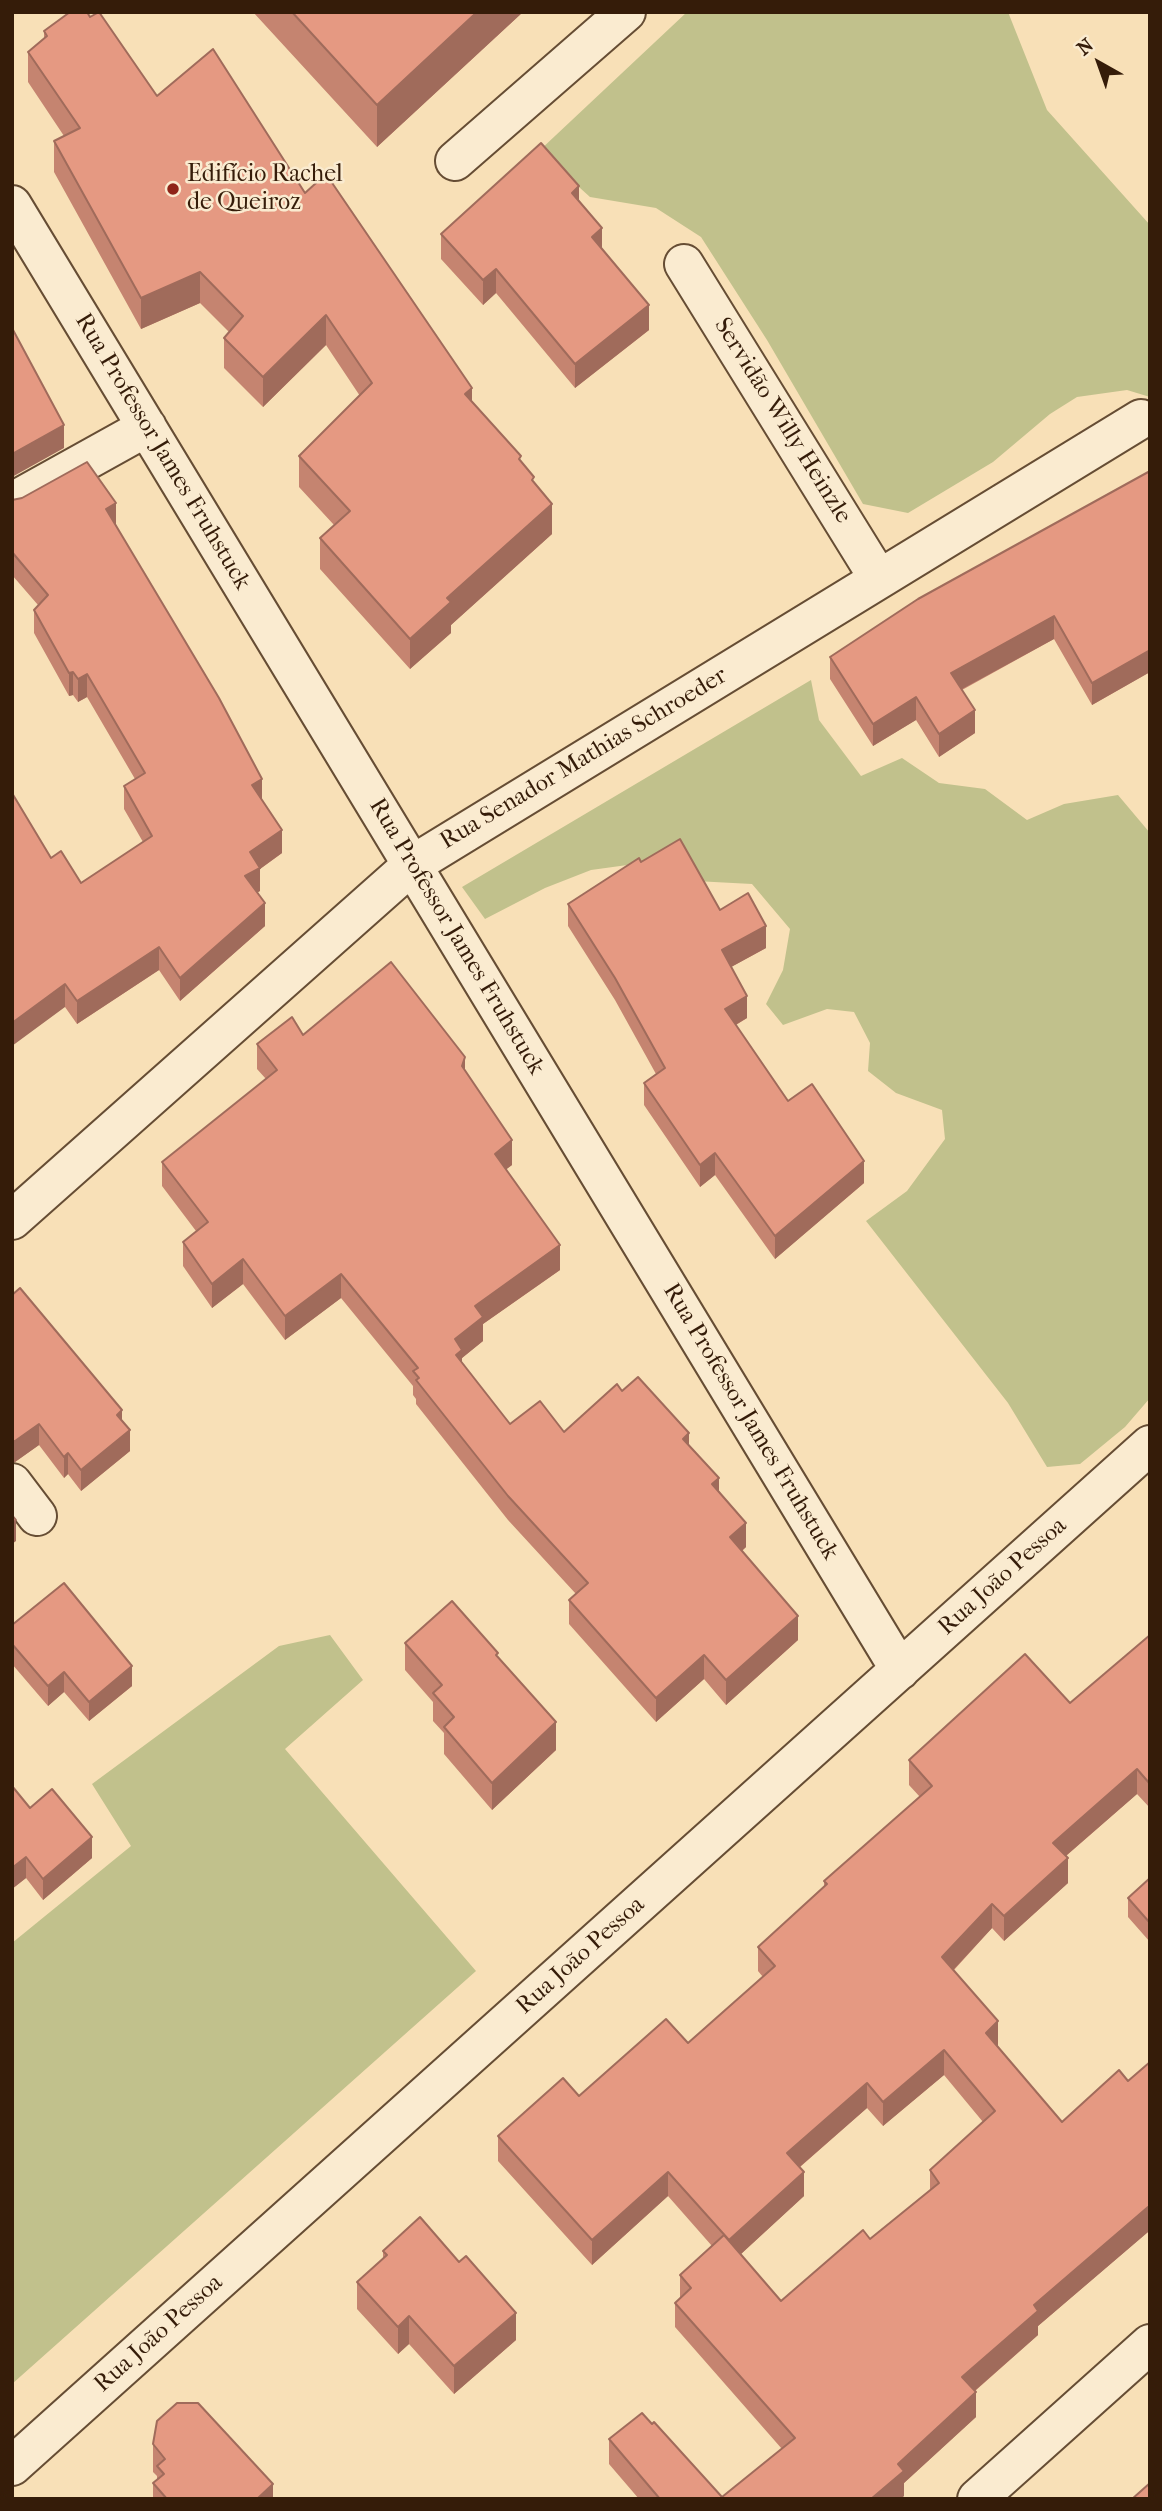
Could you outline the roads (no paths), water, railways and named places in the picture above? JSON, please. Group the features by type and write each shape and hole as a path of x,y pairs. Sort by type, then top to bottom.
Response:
{"street":[{"path":"455,161 626,12"},
{"name":"Rua Professor James Fruhstuck","path":"12,205 900,1670"},
{"name":"Servidão Willy Heinzle","path":"684,264 879,579"},
{"name":"Rua Senador Mathias Schroeder","path":"12,1220 412,865 1141,419"},
{"path":"12,502 147,427"},
{"name":"Rua João Pessoa","path":"12,2466 1150,1445"},
{"path":"12,1483 37,1516"},
{"path":"977,2499 1150,2344"}],"place":[{"name":"Edifício Rachel de Queiroz","path":"173,189"}]}
